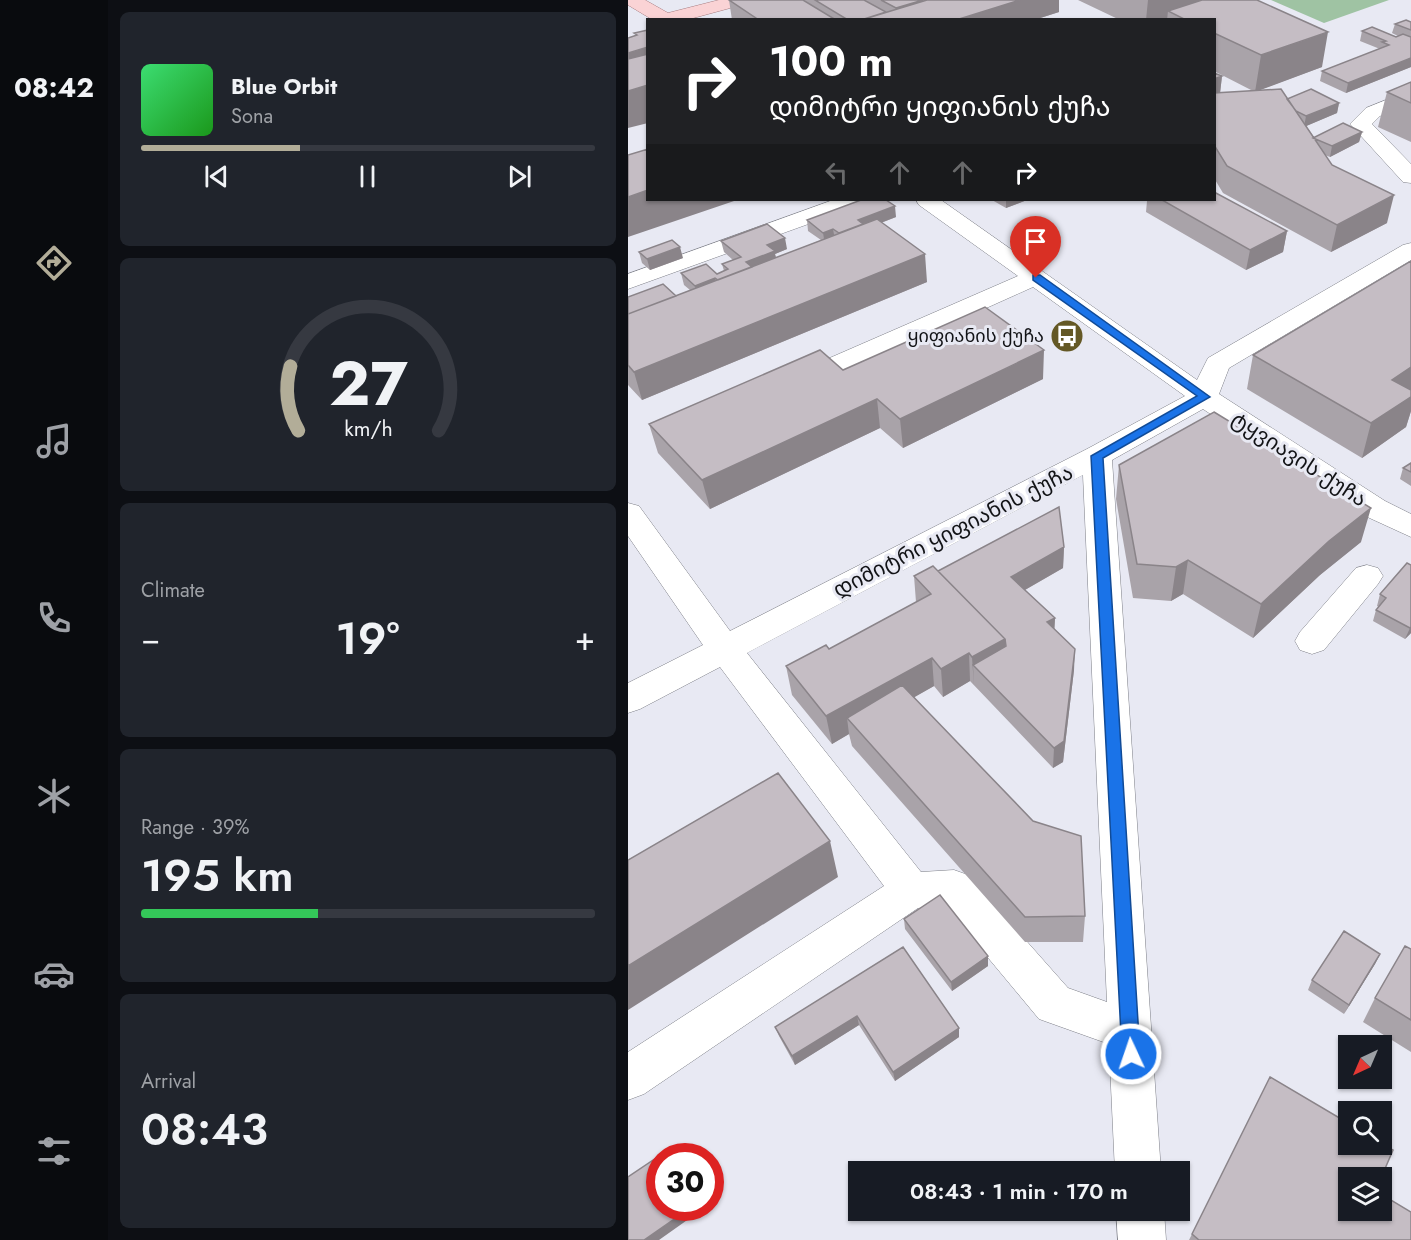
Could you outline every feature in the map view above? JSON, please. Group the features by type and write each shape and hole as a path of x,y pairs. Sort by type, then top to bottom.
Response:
{"main road":[{"path":"632,0 663,18"},
{"path":"669,18 739,0"}],"street":[{"path":"1411,96 1373,112 1360,124 1411,177"},
{"path":"628,282 850,201"},
{"name":"ტყვიავის ქუჩა","path":"928,201 1204,397 1374,508 1411,526"},
{"path":"1204,397 1217,363 1411,250"},
{"path":"769,395 1036,278"},
{"name":"დიმიტრი ყიფიანის ქუჩა","path":"628,699 1097,456 1204,397"},
{"path":"1097,456 1137,1161"},
{"path":"628,513 724,648 911,890"},
{"path":"1312,641 1367,576"},
{"path":"628,1078 911,890 954,888 1054,1004 1130,1031"},
{"path":"1141,1221 1142,1240"}],"green space":[{"path":"1271,0 1389,0 1324,23"}],"building":[{"path":"729,0 803,0 833,18 756,18"},
{"path":"815,0 864,0 886,12 867,18 845,18"},
{"path":"881,0 923,0 896,8"},
{"path":"927,0 1020,0 962,18 868,18"},
{"path":"1202,0 1257,0 1328,32 1261,55 1216,34 1216,18 1182,18 1168,11"},
{"path":"1406,20 1411,22 1411,30 1395,24"},
{"path":"1372,27 1396,37 1403,34 1411,37 1411,58 1348,83 1322,71 1389,45 1382,42 1386,41 1362,31"},
{"path":"646,30 646,48 628,53 628,38 637,35 634,33"},
{"path":"646,54 646,86 628,91 628,59"},
{"path":"1411,82 1411,103 1387,92"},
{"path":"1281,89 1332,165 1394,195 1337,225 1227,166 1216,148 1216,93"},
{"path":"1311,89 1339,103 1306,116 1296,111 1287,99"},
{"path":"1343,123 1362,132 1332,146 1313,138"},
{"path":"646,150 646,191 628,197 628,155"},
{"path":"1216,193 1287,231 1250,250 1164,201 1216,201"},
{"path":"858,201 888,201 895,206 858,220 863,224 839,233 833,229 823,233 807,220"},
{"path":"877,219 925,254 634,372 628,365 628,314"},
{"path":"767,224 785,238 767,245 775,251 746,262 752,267 695,286 681,273 706,264 717,274 728,269 722,264 741,257 721,241"},
{"path":"672,240 680,247 647,259 639,252"},
{"path":"1411,261 1411,367 1392,380 1411,390 1411,397 1371,423 1253,355"},
{"path":"663,284 676,296 628,314 628,297"},
{"path":"985,307 1044,350 900,419 877,399 702,480 649,424 820,350 843,370"},
{"path":"1214,412 1371,508 1329,541 1261,604 1188,560 1176,567 1137,564 1119,465"},
{"path":"1411,463 1411,472 1403,468"},
{"path":"1059,507 1064,547 1011,577 1055,618 1047,622 1075,649 1064,741 1054,748 973,665 1006,646 1005,639 938,571"},
{"path":"1407,563 1411,565 1410,628 1376,610 1386,598 1380,594"},
{"path":"933,566 1005,639 972,657 969,653 941,669 932,658 826,716 786,666 826,645 829,649 931,594 914,576"},
{"path":"902,685 1033,821 1081,836 1085,916 1025,917 847,718"},
{"path":"778,773 830,841 628,966 628,860"},
{"path":"940,895 988,956 951,982 904,919"},
{"path":"1344,931 1380,954 1349,1005 1312,980"},
{"path":"1405,946 1411,949 1411,1020 1375,998"},
{"path":"903,947 959,1028 893,1072 857,1016 792,1056 775,1027"},
{"path":"1270,1077 1338,1117 1338,1155 1391,1155 1386,1167 1338,1167 1338,1221 1392,1221 1392,1201 1411,1212 1411,1240 1199,1240 1192,1234"},
{"path":"646,1165 646,1221 671,1221 644,1240 628,1240 628,1177"}],"place":[{"name":"ყიფიანის ქუჩა","path":"1067,336"}],"route":[{"path":"1036,278 1204,397 1097,456 1131,1054"}]}
